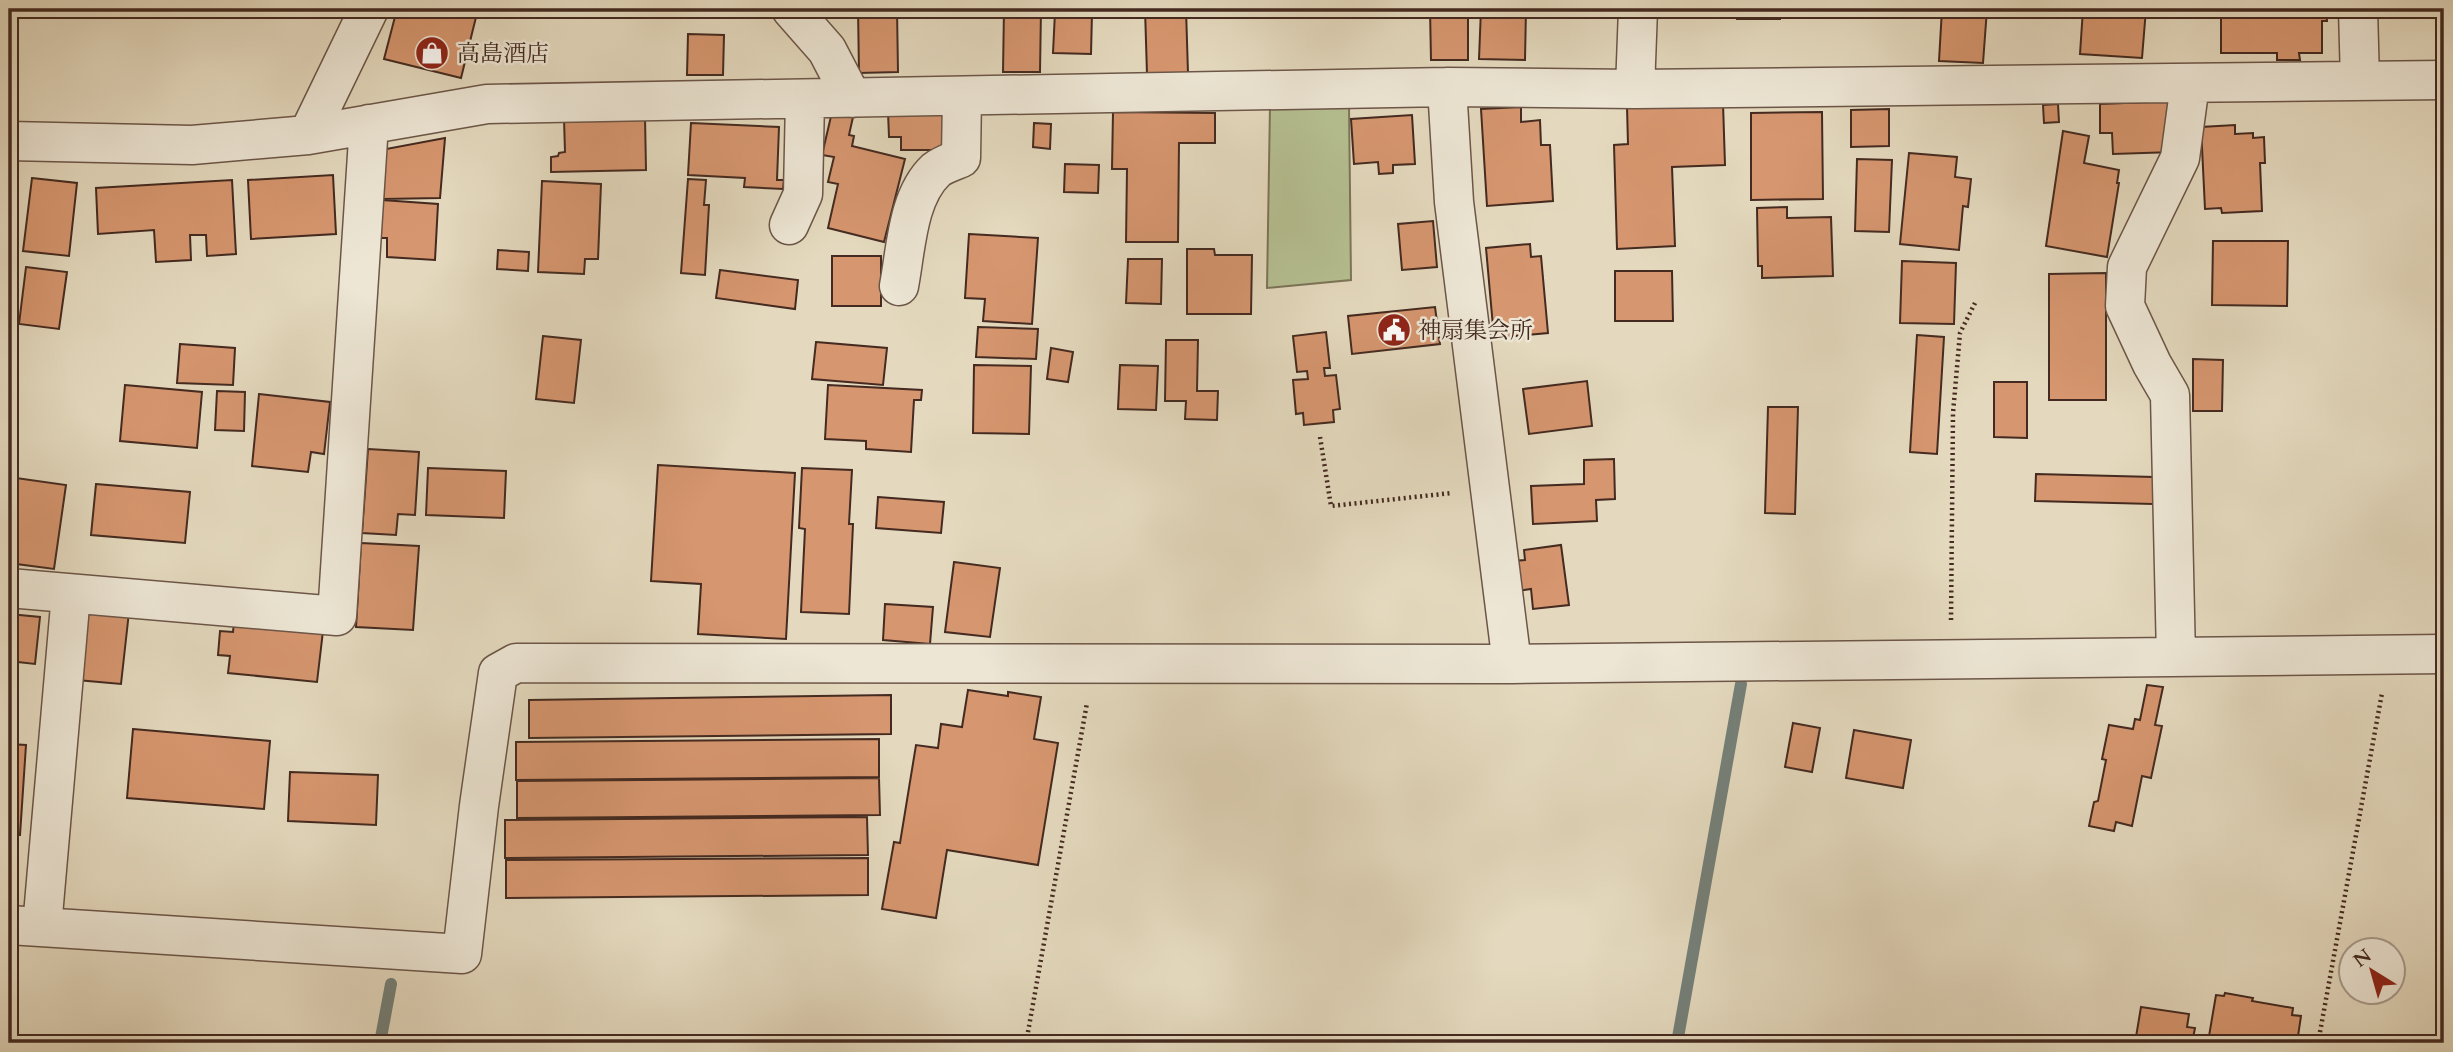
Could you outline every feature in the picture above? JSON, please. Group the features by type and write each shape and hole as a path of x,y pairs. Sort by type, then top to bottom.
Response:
{"street":[{"path":"308,135 369,9"},
{"path":"791,9 827,50 852,98"},
{"path":"1635,89 1638,9"},
{"path":"2358,9 2360,81"},
{"path":"9,141 192,145 308,135 487,104 1447,88 1635,89 2444,80"},
{"path":"2176,657 2170,395 2152,364 2126,306 2127,267 2180,158 2190,84"},
{"path":"1447,88 1454,202 1512,664"},
{"path":"899,286 914,210 922,191 937,170 961,158 962,96"},
{"path":"789,225 803,194 805,99"},
{"path":"9,589 338,616 369,124"},
{"path":"71,594 26,926 462,954 498,673 516,663 1512,664 2444,654"}],"path":[{"path":"1951,659 1953,413 1960,332 1975,303"},
{"path":"1320,437 1331,506 1490,488"},
{"path":"2318,1043 2389,654"},
{"path":"1026,1043 1094,664"}],"green space":[{"path":"1349,105 1351,280 1267,288 1270,106"}],"building":[{"path":"397,9 478,9 461,78 384,59"},
{"path":"858,9 897,9 898,72 859,73"},
{"path":"1004,9 1041,9 1040,72 1003,72"},
{"path":"1145,9 1186,9 1188,73 1147,74"},
{"path":"1430,9 1468,9 1468,60 1431,60"},
{"path":"1481,9 1526,9 1525,60 1479,59"},
{"path":"1736,9 1779,9 1780,19 1737,19"},
{"path":"1942,9 1987,9 1983,63 1939,61"},
{"path":"2083,9 2146,9 2142,58 2080,54"},
{"path":"2221,9 2326,9 2327,21 2322,21 2322,53 2299,53 2300,60 2277,60 2277,53 2221,53"},
{"path":"1055,12 1092,13 1091,54 1053,53"},
{"path":"688,34 724,35 723,75 687,75"},
{"path":"2173,101 2174,152 2113,154 2112,133 2100,133 2100,104"},
{"path":"1723,103 1725,165 1672,167 1675,246 1617,249 1614,145 1628,144 1627,107"},
{"path":"2058,104 2059,122 2044,123 2043,105"},
{"path":"1521,107 1521,122 1540,120 1541,145 1550,145 1553,201 1487,206 1481,109"},
{"path":"1889,109 1889,146 1851,147 1851,110"},
{"path":"832,112 853,117 849,135 854,136 852,146 905,159 884,242 828,228 838,184 828,182 834,157 822,155"},
{"path":"888,112 952,112 952,150 901,150 901,137 889,137"},
{"path":"1113,112 1215,113 1215,143 1179,143 1178,242 1126,242 1127,169 1112,169"},
{"path":"1822,112 1823,199 1751,200 1751,113"},
{"path":"1412,115 1415,164 1393,165 1393,173 1379,174 1378,162 1354,164 1351,119"},
{"path":"645,117 646,170 551,172 551,157 565,152 564,119"},
{"path":"691,123 779,127 777,180 784,180 783,189 744,187 745,178 688,175"},
{"path":"1034,123 1051,124 1050,149 1033,147"},
{"path":"2235,125 2235,134 2253,133 2253,138 2264,137 2265,163 2260,163 2262,211 2222,213 2221,208 2205,209 2201,127"},
{"path":"2063,131 2089,136 2084,163 2119,170 2107,257 2046,246"},
{"path":"445,138 440,198 383,199 386,149"},
{"path":"1909,153 1957,157 1955,177 1971,179 1968,207 1963,206 1959,250 1900,244"},
{"path":"1857,159 1892,160 1889,232 1855,231"},
{"path":"1065,164 1099,165 1098,193 1064,192"},
{"path":"333,175 336,234 251,239 248,180"},
{"path":"32,178 77,183 69,256 23,251"},
{"path":"688,179 706,180 704,205 709,205 705,275 681,273"},
{"path":"232,180 236,254 207,256 206,235 190,235 191,260 156,262 154,230 98,234 96,188"},
{"path":"542,181 601,184 598,259 585,259 584,274 538,272"},
{"path":"382,200 438,204 435,260 387,257 387,238 379,238"},
{"path":"1787,207 1787,218 1831,217 1833,276 1762,278 1762,266 1758,266 1757,208"},
{"path":"1433,221 1437,267 1402,270 1398,224"},
{"path":"969,234 1038,238 1032,324 983,321 985,299 965,298"},
{"path":"2213,241 2288,241 2287,306 2212,305"},
{"path":"1530,244 1531,257 1541,256 1548,333 1494,338 1486,248"},
{"path":"1187,249 1214,249 1215,255 1252,255 1251,314 1187,314"},
{"path":"498,250 529,252 528,271 497,269"},
{"path":"832,256 881,256 881,306 832,306"},
{"path":"1128,259 1162,259 1161,304 1126,303"},
{"path":"1902,261 1956,263 1954,324 1900,323"},
{"path":"26,267 67,272 59,329 19,324"},
{"path":"720,270 798,280 795,309 716,298"},
{"path":"1615,271 1672,271 1673,321 1615,321"},
{"path":"2106,273 2106,400 2049,400 2049,274"},
{"name":"神扇集会所","path":"1435,307 1440,344 1352,354 1348,316"},
{"path":"978,327 1038,329 1036,359 976,357"},
{"path":"1326,332 1330,368 1324,368 1325,376 1336,375 1340,409 1333,410 1334,422 1304,425 1303,413 1296,414 1293,380 1308,379 1307,371 1297,372 1293,336"},
{"path":"1917,335 1944,337 1937,454 1910,452"},
{"path":"543,336 581,340 574,403 536,399"},
{"path":"1166,340 1198,340 1197,391 1218,391 1217,420 1185,419 1186,401 1165,401"},
{"path":"816,342 887,348 883,385 812,379"},
{"path":"180,344 235,348 233,385 177,383"},
{"path":"1051,348 1073,352 1068,382 1047,379"},
{"path":"2193,359 2223,360 2222,411 2193,411"},
{"path":"974,365 1031,366 1029,434 973,433"},
{"path":"1120,365 1158,366 1156,410 1118,409"},
{"path":"1587,381 1592,426 1529,434 1523,389"},
{"path":"1994,382 2027,382 2027,438 1994,437"},
{"path":"125,385 202,392 197,448 120,441"},
{"path":"828,385 922,390 921,400 914,400 911,452 866,449 866,441 825,439"},
{"path":"217,391 245,392 244,431 215,430"},
{"path":"259,394 330,402 324,454 311,452 308,472 252,466"},
{"path":"1768,407 1798,407 1795,514 1765,513"},
{"path":"368,449 419,452 415,515 398,514 396,535 362,533"},
{"path":"1614,459 1615,499 1596,500 1597,521 1533,524 1531,486 1584,484 1584,460"},
{"path":"658,465 795,473 786,639 698,634 701,584 651,581"},
{"path":"428,468 506,471 504,518 426,515"},
{"path":"802,468 852,470 849,524 853,524 849,614 801,612 805,529 799,528"},
{"path":"2036,474 2154,477 2153,504 2035,501"},
{"path":"9,477 66,485 54,569 9,563"},
{"path":"96,484 190,492 185,543 91,535"},
{"path":"878,497 944,502 941,533 876,528"},
{"path":"361,543 419,546 413,630 356,627"},
{"path":"1561,545 1569,605 1533,609 1531,589 1517,591 1513,561 1525,560 1524,550"},
{"path":"954,562 1000,568 990,637 945,632"},
{"path":"885,604 933,607 930,644 883,640"},
{"path":"85,608 129,612 121,684 77,680"},
{"path":"9,614 40,617 35,664 9,661"},
{"path":"234,622 323,631 317,682 228,673 230,656 218,655 220,631 233,632"},
{"path":"2147,685 2163,687 2155,725 2162,726 2151,778 2142,776 2132,826 2116,822 2114,831 2089,826 2094,802 2098,801 2109,725 2133,729 2135,719 2140,720"},
{"path":"968,690 1008,696 1008,692 1041,697 1034,739 1058,743 1038,865 947,850 936,918 882,909 894,842 900,843 916,745 938,748 941,724 962,727"},
{"path":"891,695 891,734 529,738 529,700"},
{"path":"1793,723 1820,728 1812,772 1785,767"},
{"path":"133,729 270,741 264,809 127,798"},
{"path":"1854,730 1911,740 1903,788 1846,778"},
{"path":"879,739 879,777 516,780 516,742"},
{"path":"9,744 26,745 20,835 9,835"},
{"path":"290,772 378,775 376,825 288,821"},
{"path":"879,778 880,815 517,818 517,781"},
{"path":"867,817 868,855 505,858 505,820"},
{"path":"868,858 868,895 506,898 506,860"},
{"path":"2225,993 2293,1008 2292,1015 2301,1016 2297,1043 2208,1042 2216,995 2224,996"},
{"path":"2141,1007 2189,1014 2187,1027 2195,1028 2192,1043 2135,1043"}],"waterway":[{"path":"1677,1043 1741,684"},
{"path":"380,1043 391,984"}],"place":[{"name":"高島酒店","path":"432,53"},
{"name":"神扇集会所","path":"1394,330"}]}
